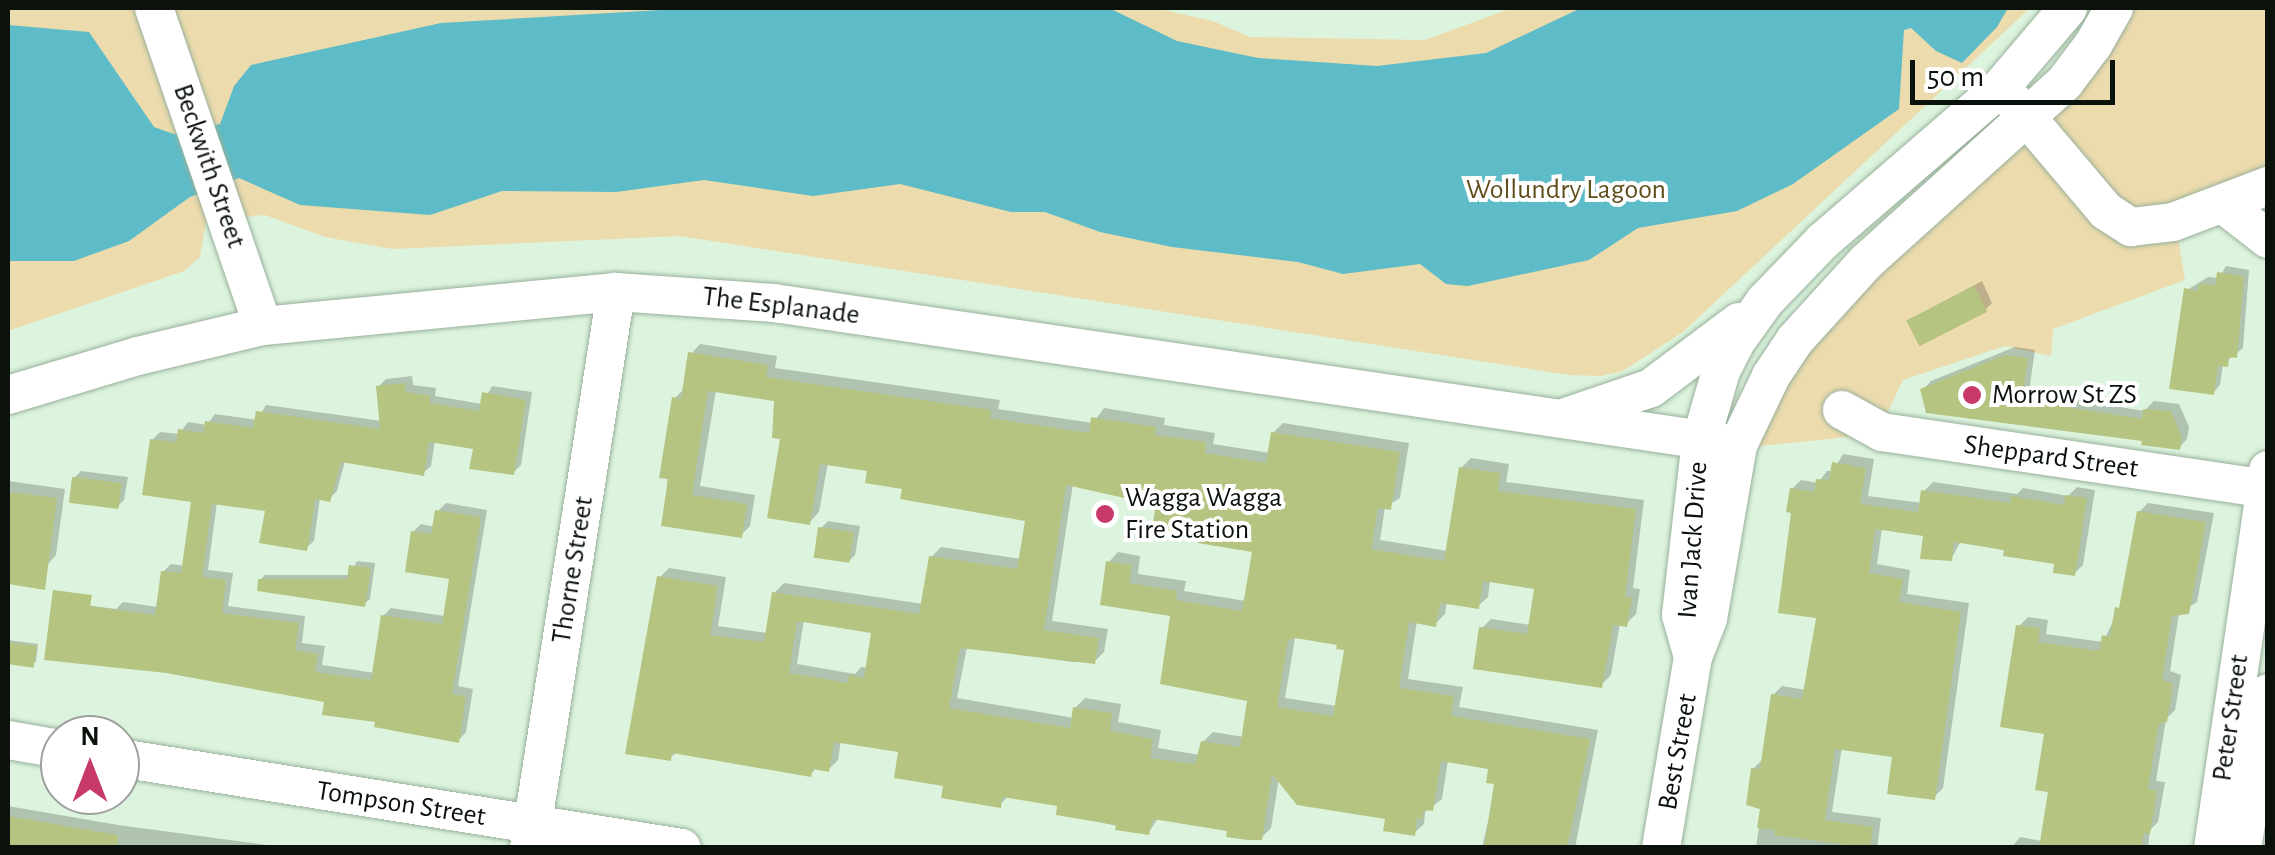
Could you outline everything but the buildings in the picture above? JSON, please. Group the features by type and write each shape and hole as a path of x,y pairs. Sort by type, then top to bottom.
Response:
{"street":[{"name":"Beckwith Street","path":"154,8 263,326"},
{"name":"Ivan Jack Drive","path":"1693,657 1682,616 1720,442 1721,370 1765,301 1824,241 2000,88 2068,8"},
{"name":"Ivan Jack Drive","path":"1720,442 1795,340 1866,262 2029,118 2093,46 2114,8"},
{"path":"2000,88 2106,212 2130,227 2159,226 2268,186"},
{"path":"2223,204 2268,238"},
{"name":"The Esplanade","path":"8,395 138,356 263,326 616,292 774,302 1720,442"},
{"name":"Thorne Street","path":"531,836 616,292"},
{"name":"The Esplanade","path":"1559,419 1651,388 1765,301"},
{"name":"Sheppard Street","path":"1842,410 1882,432 2267,483"},
{"name":"Peter Street","path":"2229,838 2256,697 2267,483"},
{"name":"Best Street","path":"1661,848 1693,657"},
{"path":"8,740 40,746"},
{"name":"Tompson Street","path":"140,762 531,836 682,848"}],"green space":[{"name":"Wollundry Lagoon","path":"8,8 1155,8 1213,21 1250,37 1425,40 1512,8 2030,8 1683,332 1623,371 1602,376 1569,375 680,236 392,249 325,237 265,215 206,221 200,257 184,271 8,331"},
{"path":"2114,8 2267,8 2267,186 2142,227 2029,118"},
{"path":"2028,122 2101,212 2176,225 2185,280 2053,329 2051,356 2005,346 1903,380 1877,434 1741,448 1776,378"}],"water":[{"name":"Wollundry Lagoon","path":"694,8 1109,8 1177,41 1258,58 1377,66 1486,53 1581,8 2008,8 1997,27 1962,63 1936,51 1911,28 1904,30 1899,109 1793,184 1737,211 1638,228 1589,260 1468,286 1446,284 1420,264 1343,274 1298,262 1172,247 1100,232 1045,212 1011,212 900,184 813,196 704,180 616,192 502,191 430,215 300,205 239,178 190,197 129,241 74,261 8,261 8,25 89,32 154,127 174,134 220,124 234,86 251,65 441,23"}],"place":[{"name":"Morrow St ZS","path":"1972,395"},
{"name":"Wagga Wagga Fire Station","path":"1105,514"}]}
